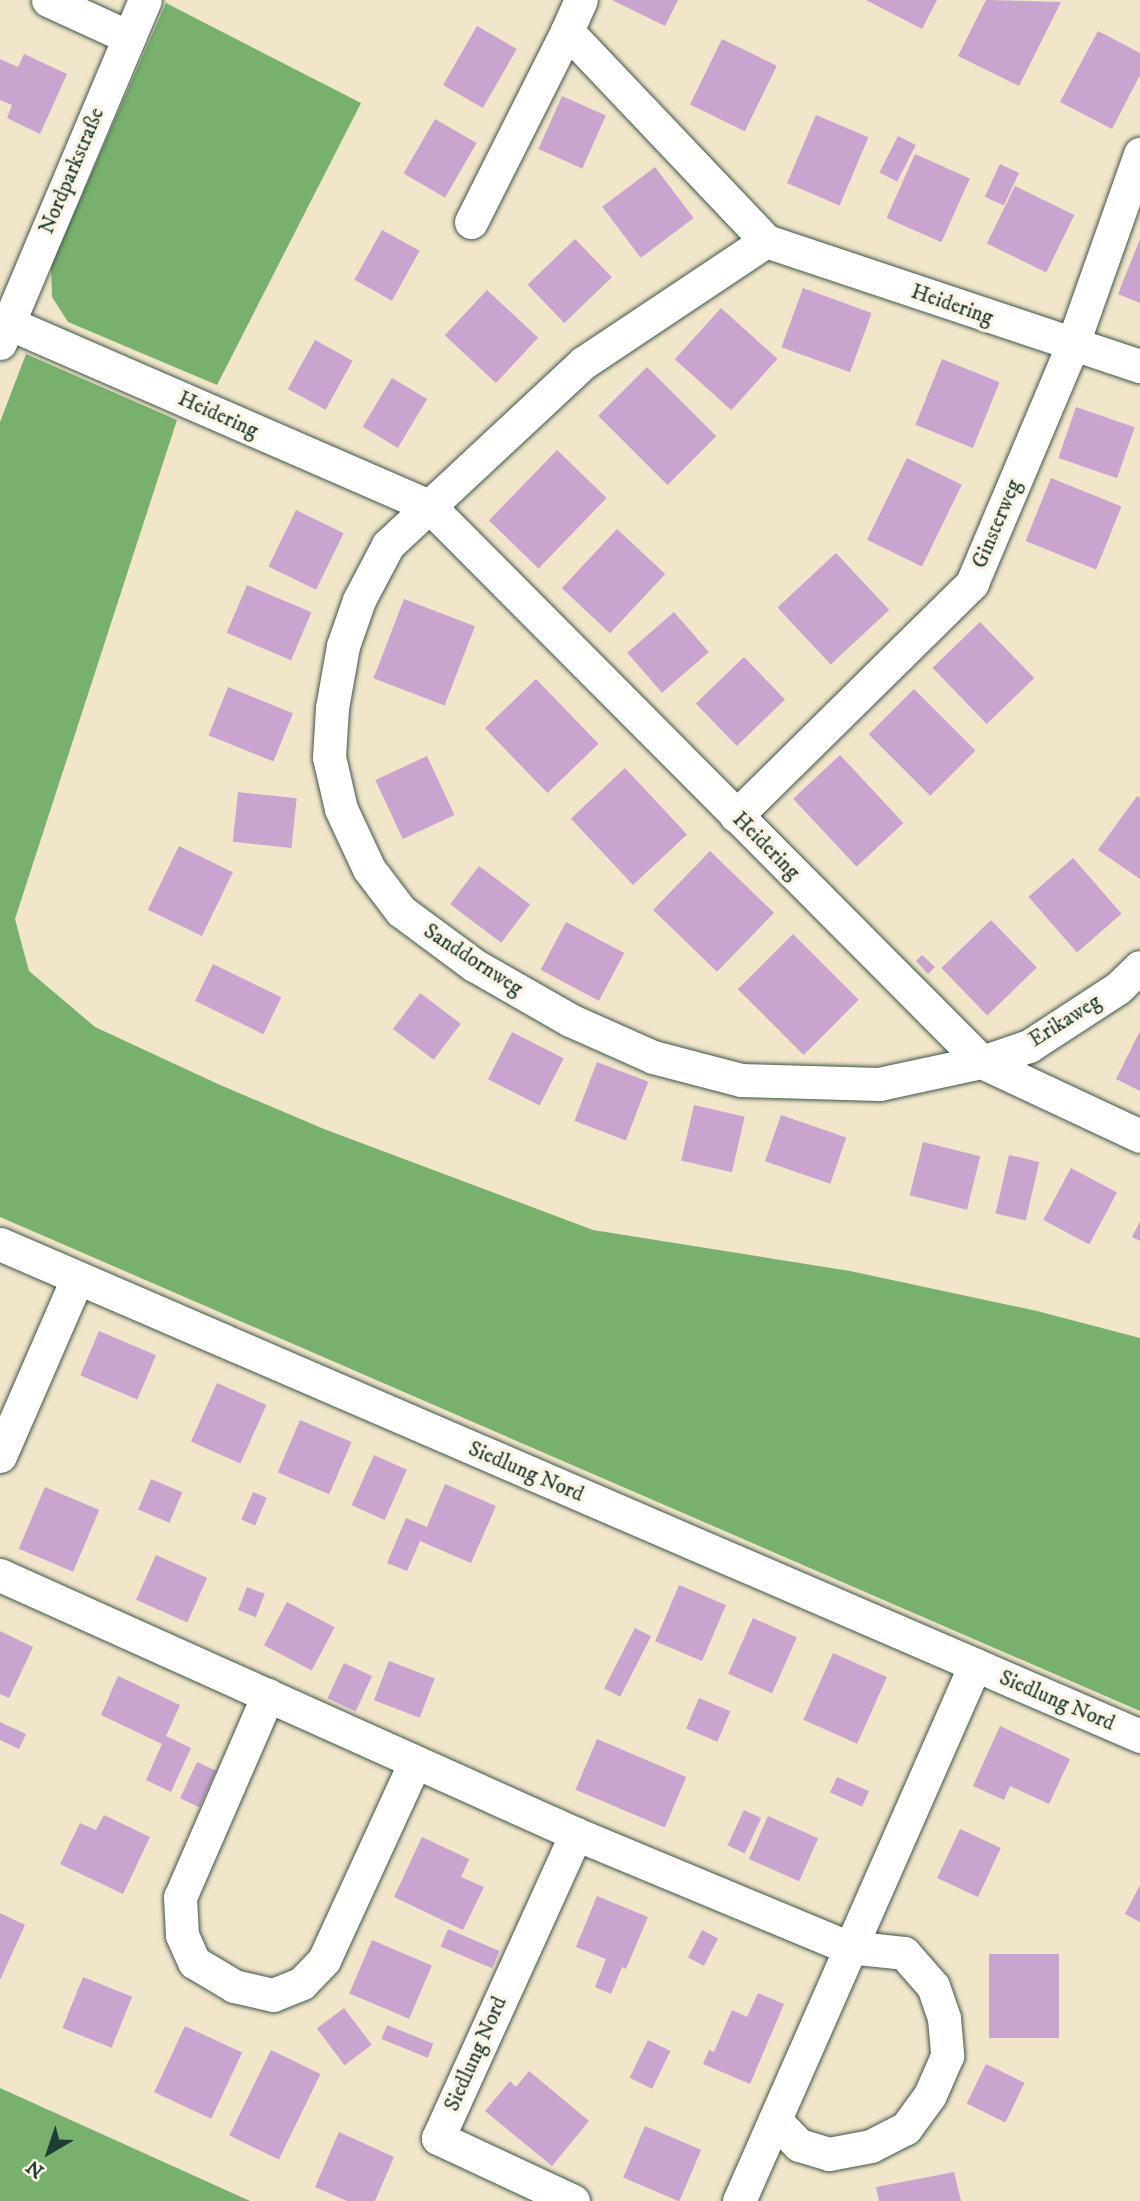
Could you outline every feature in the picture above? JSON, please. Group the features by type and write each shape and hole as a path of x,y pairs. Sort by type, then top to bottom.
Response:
{"street":[{"path":"48,0 129,37"},
{"name":"Nordparkstraße","path":"4,333 145,0"},
{"path":"471,222 581,0"},
{"name":"Heidering","path":"567,31 765,240 1072,346 1140,366"},
{"name":"Ginsterweg","path":"736,816 972,583 1072,346 1140,155"},
{"path":"429,506 583,363 765,240"},
{"name":"Heidering","path":"4,333 429,506 982,1062 1140,1136"},
{"name":"Sanddornweg","path":"429,506 388,545 359,600 343,646 331,720 329,757 341,809 369,869 401,911 474,965 570,1020 653,1057 741,1080 878,1084 982,1062"},
{"name":"Erikaweg","path":"982,1062 1029,1046 1118,988 1140,967"},
{"name":"Siedlung Nord","path":"0,1244 1140,1736"},
{"path":"0,1456 77,1279"},
{"path":"0,1575 576,1834 848,1947 904,1953 933,1986 944,2018 947,2056 930,2095 906,2128 871,2146 829,2154 799,2145 775,2120"},
{"name":"Siedlung Nord","path":"739,2201 848,1947 975,1665"},
{"path":"268,1695 180,1897 182,1935 194,1962 234,1986 273,1994 302,1983 324,1960 415,1762"},
{"name":"Siedlung Nord","path":"573,2201 438,2138 576,1834"}],"green space":[{"path":"166,3 361,103 217,385 68,322 52,297 51,266"},
{"path":"26,354 177,420 15,919 29,971 95,1027 218,1084 324,1129 593,1230 850,1271 1037,1311 1140,1338 1140,1711 0,1217 0,422"},
{"path":"0,2088 250,2201 0,2201"}],"building":[{"path":"612,0 678,0 665,26"},
{"path":"866,0 937,0 922,29"},
{"path":"986,0 1061,2 1019,86 958,56"},
{"path":"477,26 517,49 483,108 443,85"},
{"path":"1098,31 1140,53 1140,75 1112,129 1060,102"},
{"path":"722,39 777,66 745,131 690,105"},
{"path":"24,54 67,74 40,134 7,118 12,105 0,100 0,59 18,67"},
{"path":"562,96 606,116 582,169 538,149"},
{"path":"816,115 868,137 840,205 787,183"},
{"path":"435,119 477,143 445,198 404,174"},
{"path":"898,136 916,145 897,182 879,173"},
{"path":"915,154 970,178 941,242 887,218"},
{"path":"1000,164 1019,173 1004,206 985,197"},
{"path":"655,167 694,218 641,258 602,207"},
{"path":"1015,186 1074,215 1046,272 987,244"},
{"path":"382,230 420,251 392,301 354,280"},
{"path":"575,239 612,277 564,323 528,285"},
{"path":"1140,239 1140,303 1118,294"},
{"path":"803,288 872,313 850,372 781,347"},
{"path":"487,290 538,338 496,383 445,335"},
{"path":"721,308 777,359 731,410 675,359"},
{"path":"315,340 353,361 325,410 288,389"},
{"path":"942,359 999,382 973,448 915,425"},
{"path":"647,367 716,436 668,485 598,416"},
{"path":"392,378 427,399 398,448 363,427"},
{"path":"1076,407 1135,427 1117,478 1058,458"},
{"path":"557,450 607,498 539,568 489,520"},
{"path":"907,458 962,485 922,567 867,540"},
{"path":"1051,478 1121,506 1096,570 1026,541"},
{"path":"296,510 344,533 316,590 268,567"},
{"path":"617,529 665,574 610,633 562,588"},
{"path":"836,553 889,610 831,665 777,608"},
{"path":"247,585 311,612 291,660 227,633"},
{"path":"404,599 475,626 444,706 374,678"},
{"path":"674,612 709,652 662,693 627,653"},
{"path":"980,622 1034,678 987,724 933,668"},
{"path":"744,657 785,699 737,746 696,704"},
{"path":"536,679 599,744 547,793 485,728"},
{"path":"228,687 293,713 273,761 209,735"},
{"path":"914,689 976,751 930,796 869,734"},
{"path":"840,755 903,823 857,867 793,799"},
{"path":"427,756 454,815 403,839 375,780"},
{"path":"625,768 687,835 633,885 571,818"},
{"path":"238,792 297,798 291,848 233,842"},
{"path":"1137,796 1140,798 1140,879 1098,850"},
{"path":"179,846 233,872 202,936 148,910"},
{"path":"710,851 774,913 717,972 653,910"},
{"path":"1073,858 1122,914 1077,953 1028,897"},
{"path":"479,866 530,905 501,943 450,904"},
{"path":"991,920 1037,967 987,1015 941,968"},
{"path":"566,922 624,953 599,1001 541,970"},
{"path":"793,934 859,1000 804,1055 738,989"},
{"path":"922,955 935,967 928,974 916,961"},
{"path":"213,964 281,997 263,1034 195,1001"},
{"path":"420,993 461,1024 434,1060 393,1029"},
{"path":"1140,1031 1140,1091 1116,1079"},
{"path":"512,1032 564,1058 540,1106 488,1079"},
{"path":"597,1062 648,1082 626,1141 574,1121"},
{"path":"694,1105 745,1117 732,1172 681,1161"},
{"path":"781,1115 846,1137 830,1184 765,1161"},
{"path":"923,1142 980,1156 967,1210 910,1195"},
{"path":"1009,1155 1039,1162 1026,1220 996,1213"},
{"path":"1071,1168 1117,1192 1089,1245 1043,1220"},
{"path":"1140,1221 1140,1241 1132,1237"},
{"path":"99,1331 156,1355 137,1399 80,1375"},
{"path":"217,1383 266,1405 240,1463 191,1441"},
{"path":"300,1420 352,1442 329,1494 278,1472"},
{"path":"374,1455 407,1470 385,1520 352,1505"},
{"path":"151,1479 182,1492 169,1523 138,1509"},
{"path":"445,1484 496,1506 471,1563 420,1541 407,1571 387,1563 406,1518 427,1527"},
{"path":"45,1487 99,1510 73,1572 19,1549"},
{"path":"253,1492 267,1498 255,1525 241,1520"},
{"path":"156,1555 207,1578 187,1623 136,1600"},
{"path":"679,1585 726,1605 702,1661 655,1641"},
{"path":"247,1587 265,1594 256,1617 238,1610"},
{"path":"287,1602 335,1627 312,1671 264,1645"},
{"path":"753,1618 797,1638 772,1693 728,1674"},
{"path":"635,1628 651,1636 620,1697 604,1689"},
{"path":"0,1631 33,1647 9,1698 0,1694"},
{"path":"833,1653 887,1677 857,1744 803,1720"},
{"path":"389,1661 435,1679 420,1718 374,1700"},
{"path":"344,1663 372,1676 356,1711 328,1698"},
{"path":"118,1676 180,1705 166,1736 191,1748 171,1792 146,1780 162,1744 101,1715"},
{"path":"699,1698 730,1711 717,1742 686,1728"},
{"path":"0,1722 26,1734 19,1749 0,1740"},
{"path":"1000,1726 1070,1759 1049,1804 1010,1786 1004,1800 973,1786"},
{"path":"597,1739 686,1777 665,1828 576,1790"},
{"path":"197,1762 216,1771 199,1807 180,1798"},
{"path":"837,1777 869,1791 862,1807 830,1793"},
{"path":"744,1810 761,1818 745,1853 728,1845"},
{"path":"104,1815 150,1837 123,1894 60,1864 80,1823 96,1830"},
{"path":"768,1816 818,1838 799,1881 749,1859"},
{"path":"960,1829 1001,1848 978,1897 937,1878"},
{"path":"422,1837 469,1859 461,1877 484,1887 463,1930 394,1897"},
{"path":"1140,1885 1140,1922 1125,1914"},
{"path":"597,1896 648,1917 626,1969 622,1967 611,1994 595,1987 606,1959 576,1947"},
{"path":"0,1913 25,1925 0,1980"},
{"path":"448,1929 500,1951 492,1968 441,1946"},
{"path":"702,1930 718,1938 704,1966 688,1958"},
{"path":"372,1940 432,1965 409,2019 349,1993"},
{"path":"989,1954 1059,1954 1059,2038 989,2038"},
{"path":"83,1977 132,1997 112,2048 62,2028"},
{"path":"758,1993 784,2004 750,2084 703,2064 709,2050 714,2052 732,2010 747,2017"},
{"path":"344,2008 372,2045 345,2065 317,2028"},
{"path":"387,2025 433,2044 428,2058 381,2039"},
{"path":"185,2026 242,2053 211,2119 154,2092"},
{"path":"648,2040 670,2051 652,2089 630,2078"},
{"path":"271,2050 320,2074 279,2159 229,2135"},
{"path":"986,2064 1025,2083 1005,2122 967,2104"},
{"path":"529,2071 589,2121 552,2166 485,2111 510,2081 516,2087"},
{"path":"645,2126 701,2150 679,2201 623,2178"},
{"path":"339,2132 394,2157 375,2201 347,2201 315,2187"},
{"path":"954,2172 961,2201 879,2201 876,2187"}]}
